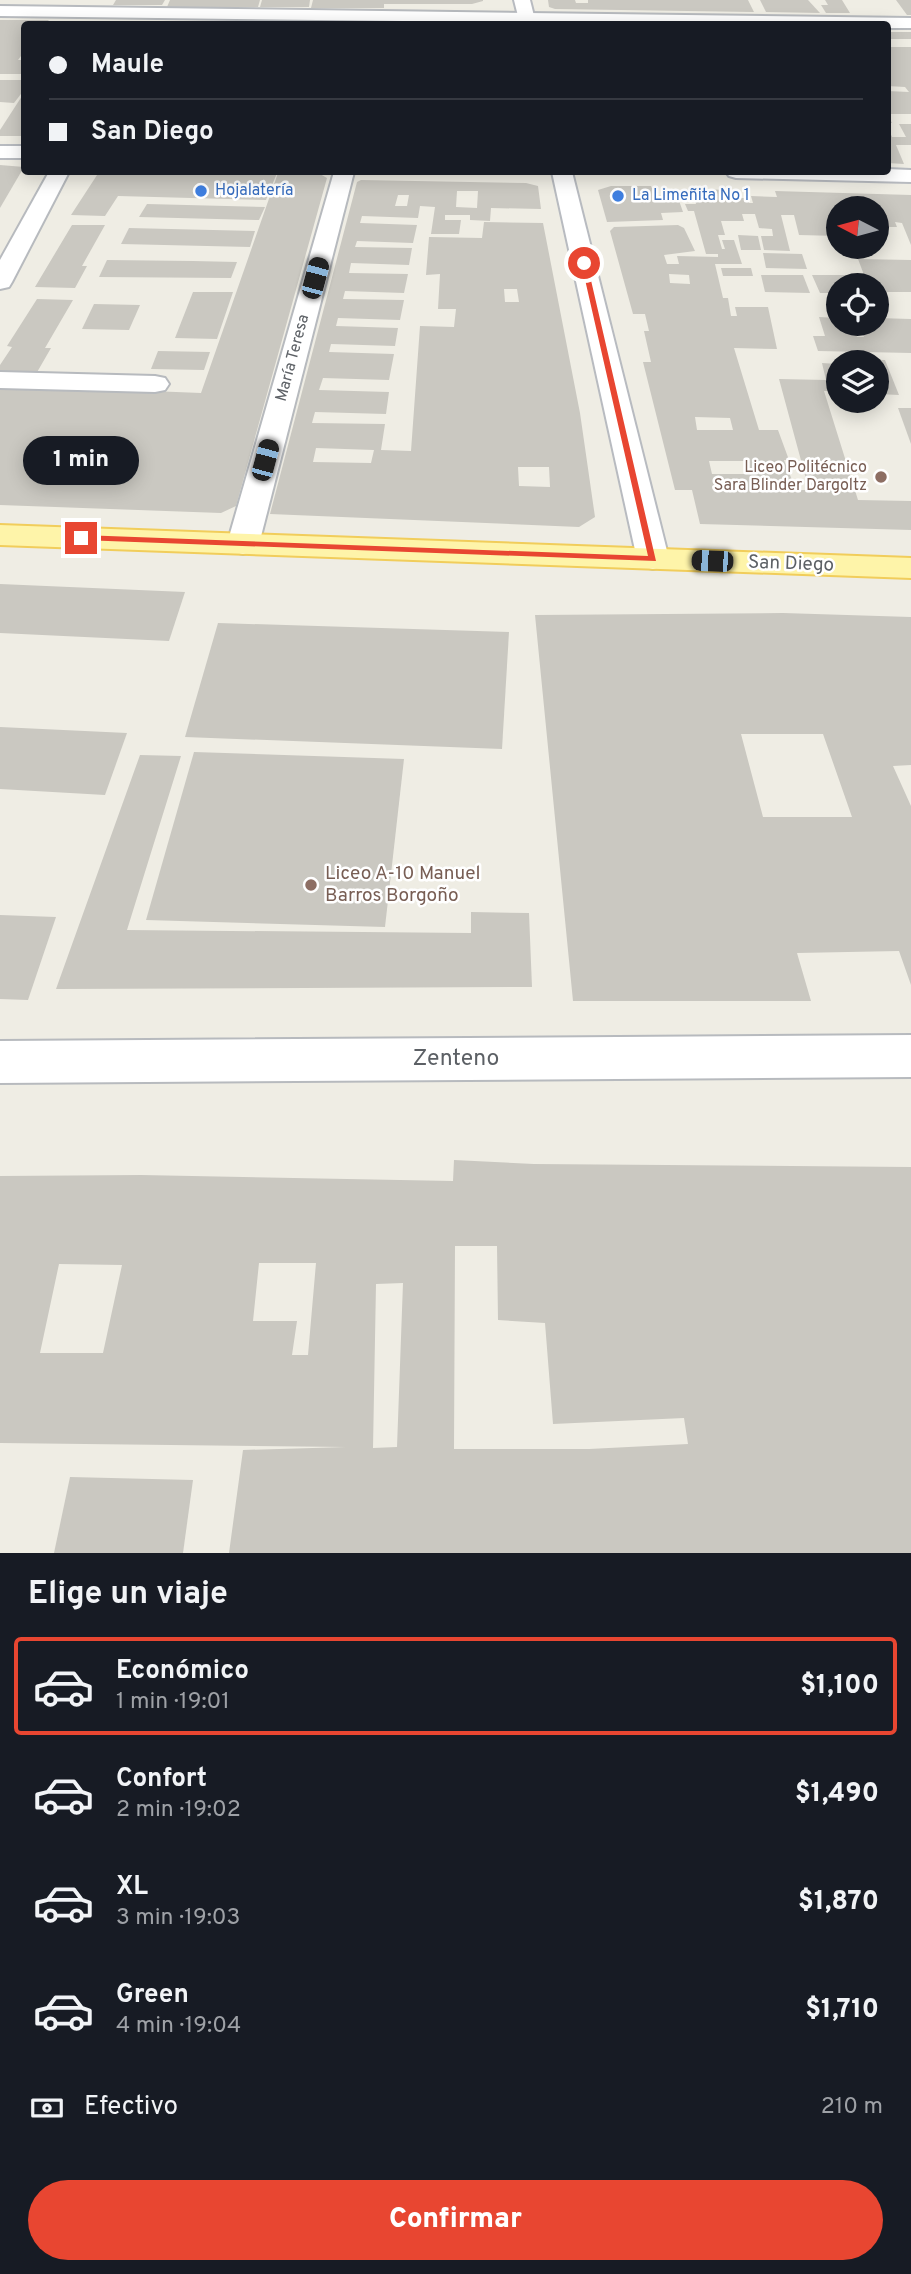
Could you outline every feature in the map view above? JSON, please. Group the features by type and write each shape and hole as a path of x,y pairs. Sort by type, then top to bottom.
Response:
{"main road":[{"name":"San Diego","path":"0,535 911,568"}],"street":[{"path":"522,0 527,21"},
{"path":"0,11 140,19 763,21 753,0"},
{"path":"815,0 827,21"},
{"path":"891,23 911,23"},
{"path":"0,152 21,152"},
{"path":"0,282 57,175"},
{"name":"María Teresa","path":"243,544 343,175"},
{"path":"563,175 653,559"},
{"path":"867,175 911,176"},
{"path":"0,380 155,384"},
{"name":"Zenteno","path":"0,1062 911,1056"}],"building":[{"path":"116,0 165,0 162,5 113,5"},
{"path":"170,0 260,0 258,7 167,7"},
{"path":"262,0 310,0 309,7 260,7"},
{"path":"313,0 483,1 472,4 384,4 384,8 311,8"},
{"path":"548,0 588,3 588,0 748,0 754,12 555,9 549,7"},
{"path":"760,0 808,0 820,13 766,12"},
{"path":"825,0 842,0 850,13 826,13 821,5 828,5"},
{"path":"896,0 911,0 911,15 907,15"},
{"path":"0,20 49,20 21,21 21,56 18,60 21,60 21,74 0,74"},
{"path":"891,32 911,32 911,39 891,39"},
{"path":"891,47 911,47 911,114 891,114 891,91 909,92 905,87 891,86"},
{"path":"0,80 21,80 21,94 14,103 0,102"},
{"path":"21,98 21,136 0,136 0,130"},
{"path":"899,124 911,124 911,145 896,145 904,164 891,163 891,135 906,137"},
{"path":"0,165 21,167 21,172 0,208"},
{"path":"97,175 276,175 266,200 118,196 105,216 71,215"},
{"path":"277,175 322,175 327,178 236,506 221,513 0,505 0,385 201,393"},
{"path":"357,182 526,183 538,186 541,209 491,208 490,221 470,220 470,215 445,215 445,220 461,220 459,234 431,234 435,207 420,206 418,218 362,216 360,223 417,225 413,243 357,241 355,247 412,248 409,265 351,263 349,273 408,274 404,293 345,291 343,299 404,300 400,320 338,318 336,326 398,328 395,346 331,344 329,352 394,354 389,380 323,378 319,390 389,392 386,414 315,412 312,423 385,424 381,450 411,451 420,326 454,327 456,309 438,309 440,274 426,275 429,237 482,238 484,222 543,223 580,413 595,517 579,527 270,514","holes":["457,191 478,191 477,208 456,207","398,195 409,195 407,206 395,206","504,289 517,289 519,302 505,302","316,448 374,450 371,463 313,462","518,467 549,467 550,487 519,486"]},
{"path":"611,186 651,186 655,196 677,195 683,212 661,213 663,220 607,222 598,190"},
{"path":"685,189 735,190 737,198 748,198 749,203 753,203 751,196 777,197 775,191 911,195 911,245 902,223 895,222 897,227 889,227 889,196 826,196 826,236 799,235 794,215 781,215 790,251 764,250 761,236 773,236 772,229 759,228 755,214 742,214 744,221 721,221 725,235 718,235 722,249 725,249 722,240 734,240 742,264 715,264 723,298 728,298 731,316 737,316 735,307 768,307 777,349 734,348 759,430 778,430 789,460 784,460 796,490 809,490 779,379 826,380 826,413 831,413 858,500 911,501 911,530 700,524 692,490 675,490 643,362 651,362 644,331 649,331 645,314 633,314 610,231 614,227 678,225 684,228 695,251 664,255 667,264 679,264 677,256 718,257 718,254 706,254 694,211 688,211 685,204 696,204 693,193 686,192","holes":["669,274 689,275 690,284 670,283","695,417 730,418 733,430 697,430","709,461 746,461 750,474 712,474"]},
{"path":"147,204 265,207 259,220 139,217"},
{"path":"72,225 105,225 82,266 87,266 75,288 35,287"},
{"path":"129,228 255,231 250,247 121,244"},
{"path":"738,235 758,236 761,250 741,250"},
{"path":"763,253 802,254 807,269 766,268"},
{"path":"858,259 911,260 911,292 889,292 889,273 863,273"},
{"path":"107,260 237,262 231,278 99,277"},
{"path":"721,268 751,268 753,276 723,276"},
{"path":"761,275 803,275 810,293 765,292"},
{"path":"812,275 826,275 826,293 820,293"},
{"path":"193,292 233,292 217,339 175,338"},
{"path":"37,299 73,300 45,348 51,348 36,374 0,373 0,365 12,347 7,346"},
{"path":"94,304 140,305 129,330 82,329"},
{"path":"819,317 826,317 826,336 857,337 889,336 889,318 911,319 911,353 889,353 889,350 818,351 813,336 825,336"},
{"path":"158,351 210,352 204,370 151,369"},
{"path":"822,363 826,363 826,380"},
{"path":"889,370 899,395 889,395"},
{"path":"898,408 911,408 911,444"},
{"path":"0,584 185,592 169,641 0,633"},
{"path":"783,613 911,617 911,765 893,766 911,806 911,985 899,951 797,953 811,1001 573,1001 535,615","holes":["741,734 823,734 852,817 763,817"]},
{"path":"218,623 509,632 502,749 185,737"},
{"path":"0,727 127,733 105,795 0,789"},
{"path":"194,752 404,759 385,927 146,920"},
{"path":"140,755 181,756 127,930 471,933 471,912 529,913 532,987 56,989"},
{"path":"0,915 56,917 28,1000 0,999"},
{"path":"454,1160 534,1164 911,1167 911,1553 229,1553 243,1450 346,1447 0,1443 0,1176 141,1175 453,1181","holes":["455,1246 497,1246 498,1320 545,1323 553,1424 684,1418 688,1444 589,1449 454,1449","259,1263 316,1263 308,1355 292,1355 297,1321 253,1321","59,1264 122,1265 103,1353 40,1353","403,1283 397,1447 373,1448 376,1284"]},
{"path":"70,1477 193,1480 183,1553 54,1553"}],"place":[{"name":"Hojalatería","path":"201,191"},
{"name":"La Limeñita No 1","path":"618,196"},
{"name":"Liceo Politécnico Sara Blinder Dargoltz","path":"881,477"},
{"name":"Liceo A-10 Manuel Barros Borgoño","path":"311,885"}],"route":[{"path":"81,538 653,559 584,263"}]}
